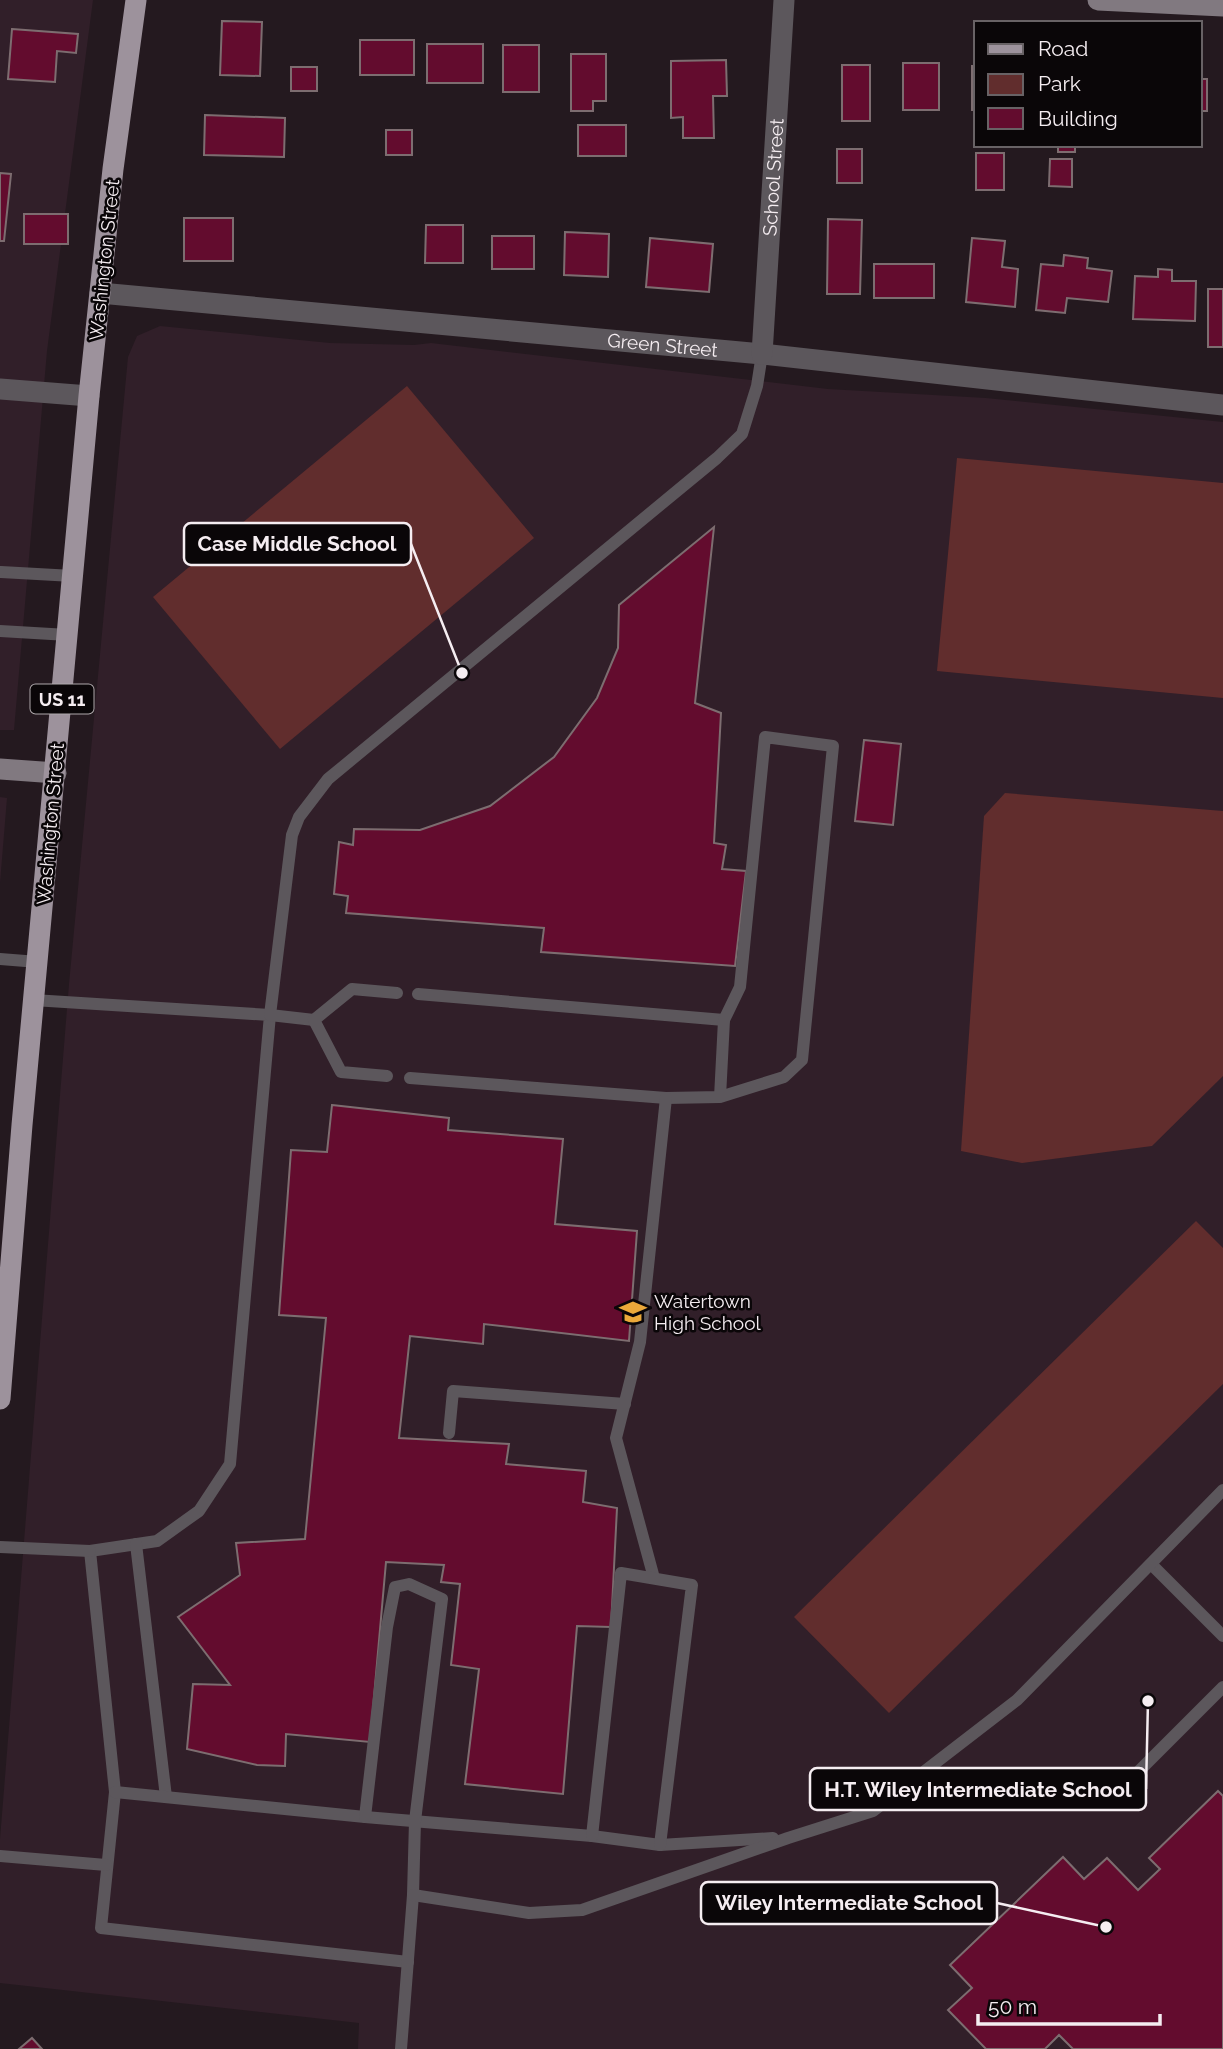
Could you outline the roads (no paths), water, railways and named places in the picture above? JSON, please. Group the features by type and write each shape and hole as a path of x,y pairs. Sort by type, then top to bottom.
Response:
{"main road":[{"name":"Washington Street","path":"0,1399 33,1000 89,396 113,169 136,0"}],"street":[{"name":"School Street","path":"762,354 784,0"},
{"path":"1098,0 1223,6"},
{"name":"Green Street","path":"100,293 762,354 1223,405"},
{"path":"0,389 89,396"},
{"path":"0,769 56,773"}],"lane":[{"path":"0,1547 90,1551 157,1541 199,1511 230,1464 270,1015 292,835 299,817 328,779 717,458 742,434 757,386 762,354"},
{"path":"0,559 0,581"},
{"path":"1,572 73,576"},
{"path":"0,631 68,635"},
{"path":"410,1077 666,1098 720,1097 784,1077 802,1060 833,746 765,737 740,987 724,1020 720,1097"},
{"path":"0,959 38,962"},
{"path":"33,1000 314,1020 352,989 397,993"},
{"path":"418,995 724,1020"},
{"path":"314,1020 341,1072 387,1076"},
{"path":"654,1578 616,1438 640,1342 666,1098"},
{"path":"449,1433 453,1391 625,1404"},
{"path":"412,1895 529,1913 582,1910 873,1811 1017,1700 1223,1490"},
{"path":"136,1544 166,1797"},
{"path":"90,1551 115,1792 101,1928 408,1962"},
{"path":"1152,1565 1223,1636"},
{"path":"592,1836 621,1573 692,1585 660,1845"},
{"path":"365,1817 387,1628 395,1587 409,1584 442,1599 415,1821 401,2049"},
{"path":"1121,1789 1223,1687"},
{"path":"115,1792 592,1836 660,1845 788,1838"},
{"path":"0,1856 106,1865"}],"place":[{"name":"Case Middle School","path":"462,673"},
{"name":"Watertown High School","path":"633,1312"},
{"name":"H.T. Wiley Intermediate School","path":"1148,1701"},
{"name":"Wiley Intermediate School","path":"1106,1927"}]}
